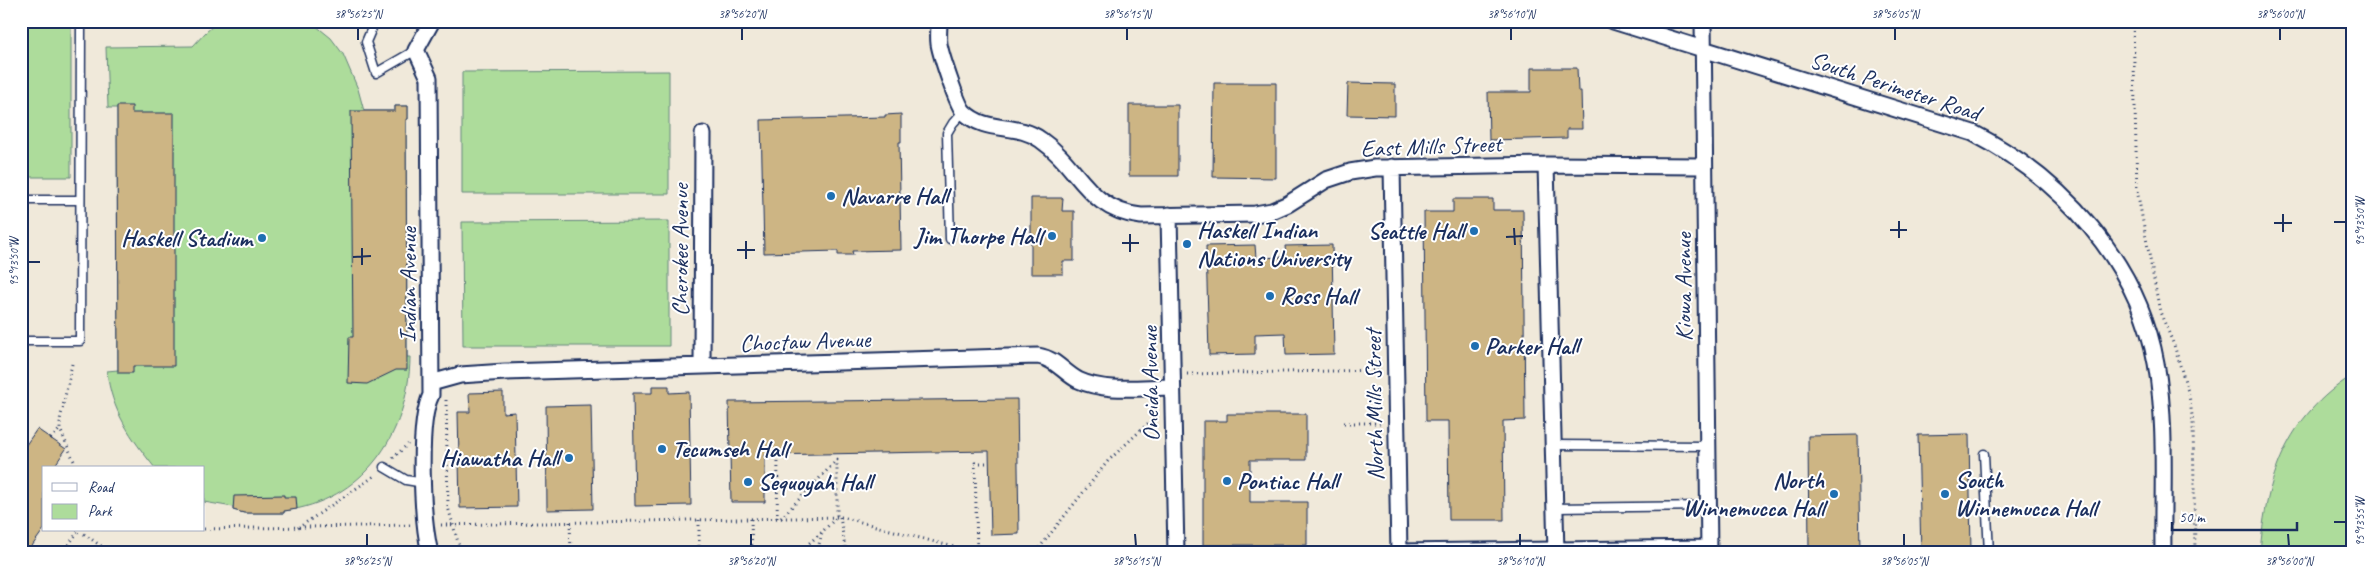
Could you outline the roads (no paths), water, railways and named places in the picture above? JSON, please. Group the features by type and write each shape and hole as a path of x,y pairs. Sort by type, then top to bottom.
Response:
{"street":[{"path":"416,50 432,21"},
{"path":"939,21 939,45 955,96 964,111"},
{"name":"South Perimeter Road","path":"1613,21 1973,133 2004,151 2054,189 2080,213 2102,240 2126,278 2147,327 2156,362 2161,397 2163,553"},
{"name":"Kiowa Avenue","path":"1703,21 1708,550"},
{"name":"Indian Avenue","path":"416,50 429,78 438,381 424,415 425,525 430,553"},
{"name":"East Mills Street","path":"964,111 985,125 1017,129 1041,140 1101,202 1116,211 1141,216 1255,214 1272,211 1288,204 1326,180 1350,172 1392,167 1546,165 1704,166"},
{"name":"Cherokee Avenue","path":"702,134 702,366"},
{"path":"1546,165 1556,552"},
{"name":"North Mills Street","path":"1392,167 1399,552"},
{"name":"Oneida Avenue","path":"1169,215 1176,552"},
{"name":"Choctaw Avenue","path":"438,381 460,375 505,372 1038,356 1055,361 1078,379 1094,386 1172,386"},
{"path":"1399,552 1708,550"}],"lane":[{"path":"21,341 80,341 81,21"},
{"path":"375,21 366,42 376,73 416,50"},
{"path":"950,239 947,133 953,122 964,111"},
{"path":"21,200 80,200"},
{"path":"1553,445 1707,446"},
{"path":"1984,454 1989,553"},
{"path":"384,467 406,480 424,483"},
{"path":"1555,508 1708,506"}],"place":[{"name":"Navarre Hall","path":"831,196"},
{"name":"Seattle Hall","path":"1474,231"},
{"name":"Jim Thorpe Hall","path":"1052,236"},
{"name":"Haskell Stadium","path":"262,238"},
{"name":"Haskell Indian Nations University","path":"1187,244"},
{"name":"Ross Hall","path":"1270,296"},
{"name":"Parker Hall","path":"1475,346"},
{"name":"Tecumseh Hall","path":"662,449"},
{"name":"Hiawatha Hall","path":"569,458"},
{"name":"Pontiac Hall","path":"1227,481"},
{"name":"Sequoyah Hall","path":"748,482"},
{"name":"North Winnemucca Hall","path":"1834,494"},
{"name":"South Winnemucca Hall","path":"1945,494"}]}
